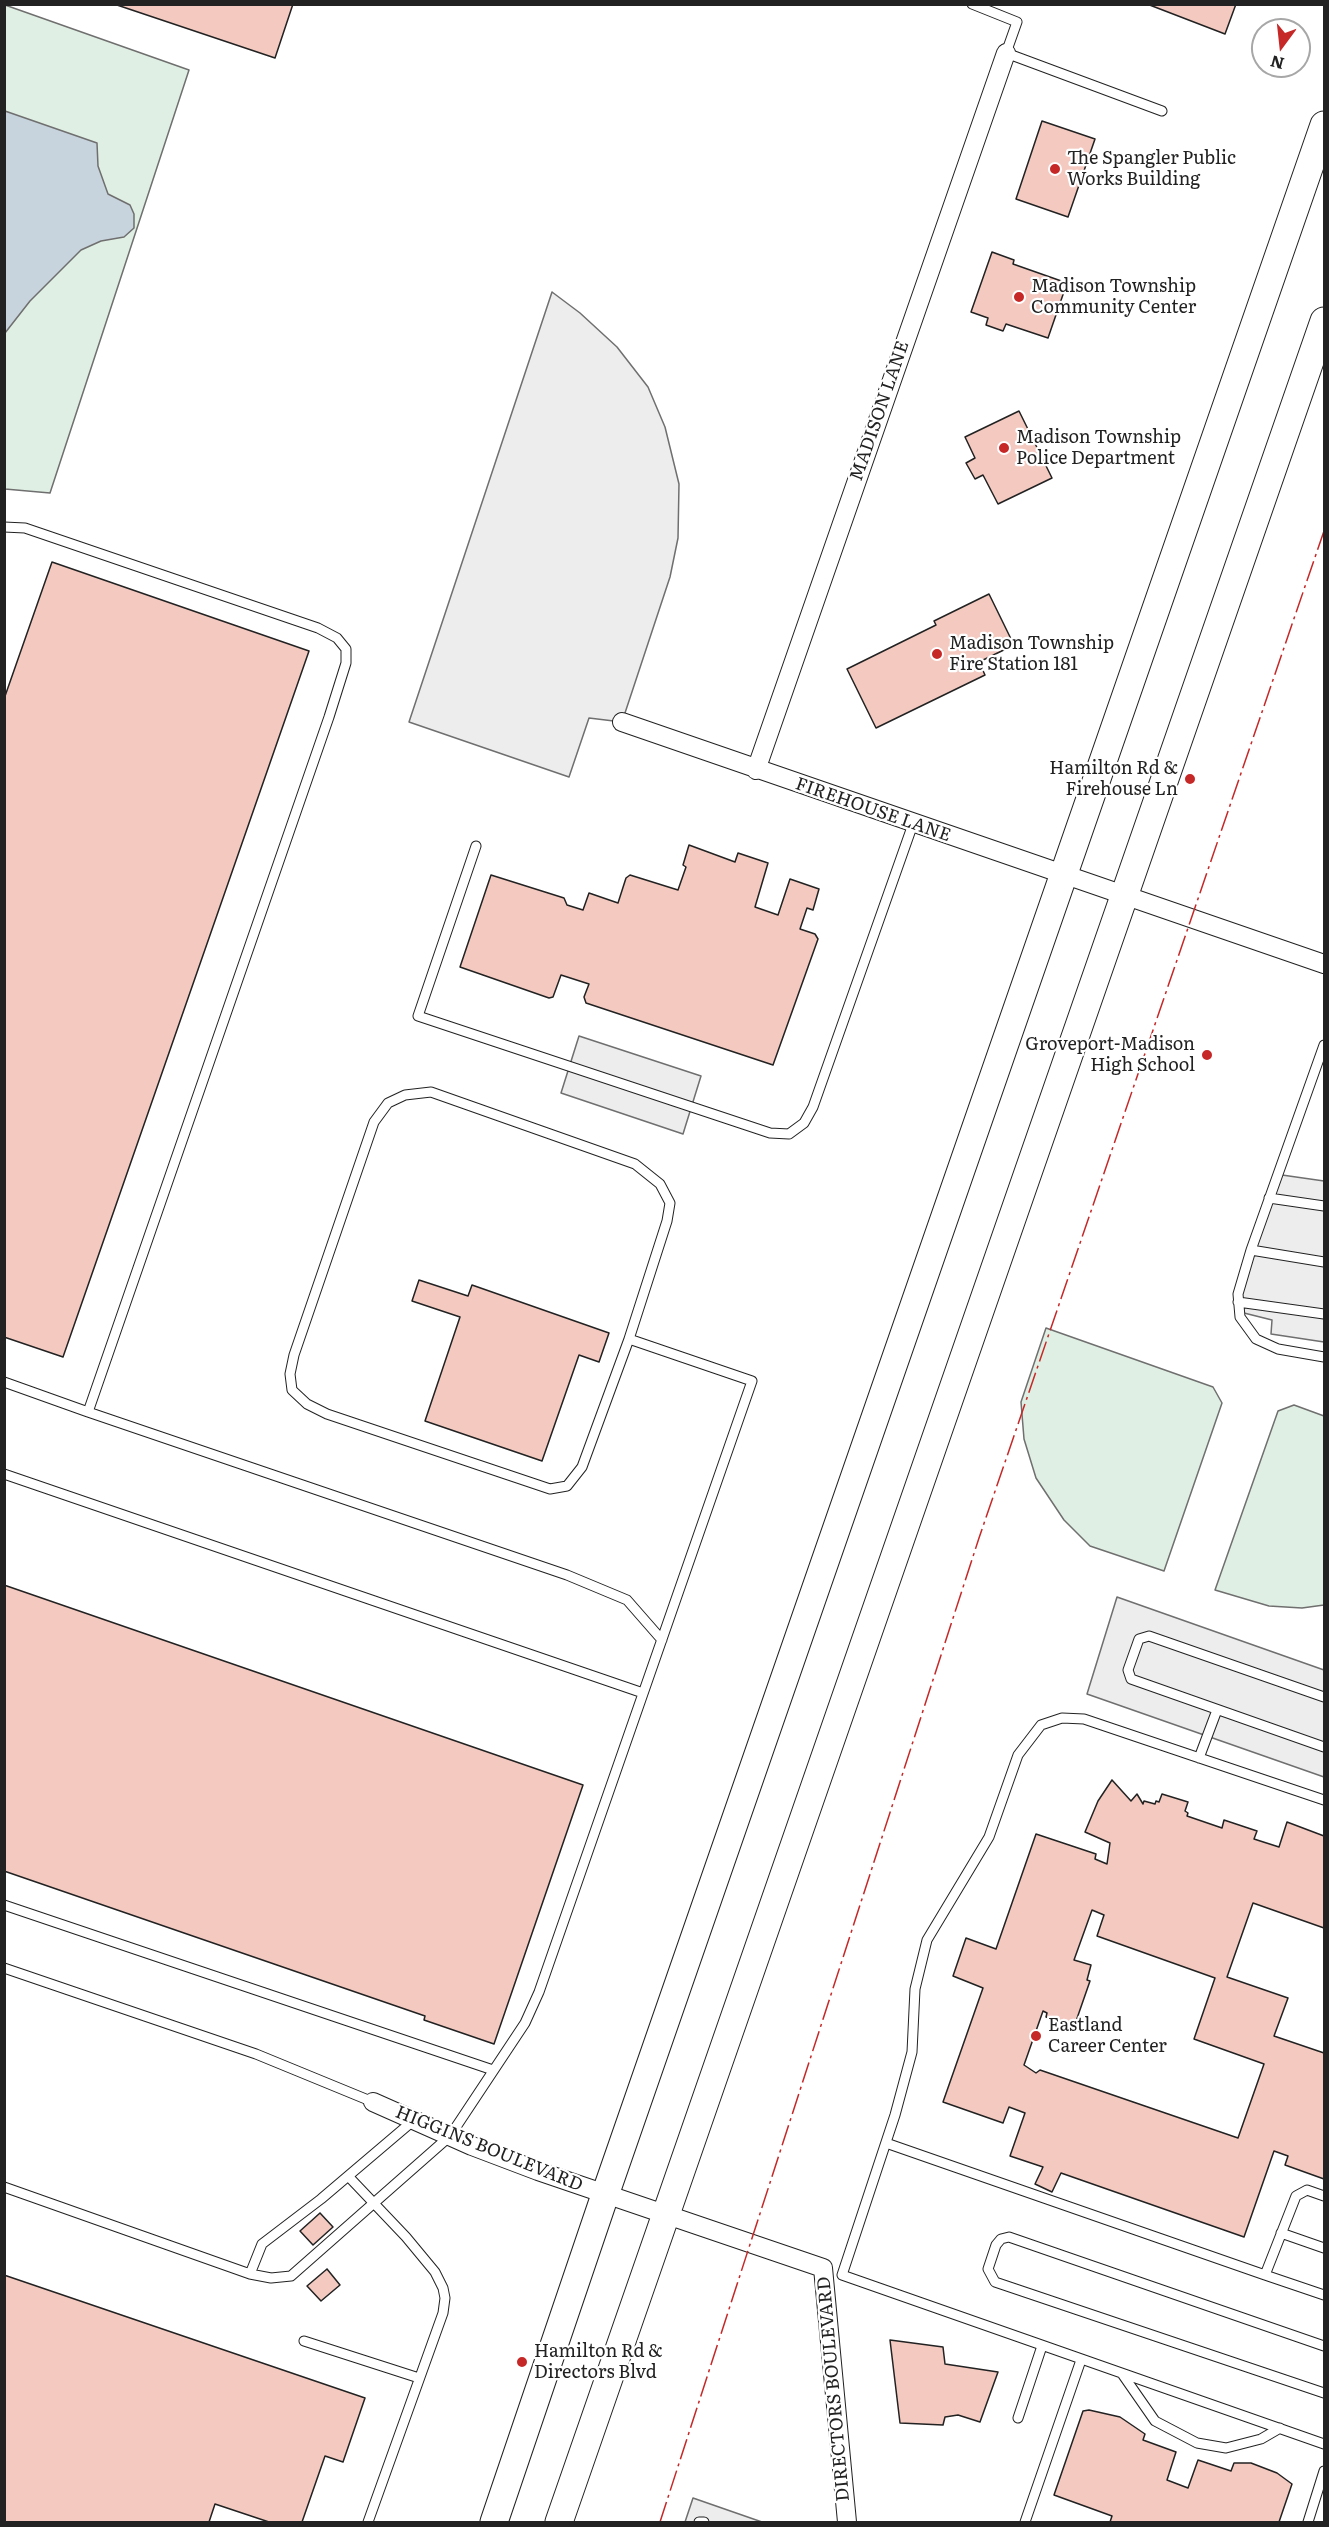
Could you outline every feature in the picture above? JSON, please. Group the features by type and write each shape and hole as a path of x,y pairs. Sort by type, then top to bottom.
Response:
{"main road":[{"path":"494,2523 605,2194 1066,876 1324,125"},
{"path":"559,2523 1324,321"}],"street":[{"name":"MADISON LANE","path":"756,770 1006,53"},
{"name":"FIREHOUSE LANE","path":"622,722 1324,964"},
{"name":"HIGGINS BOULEVARD","path":"373,2102 450,2136 605,2194"},
{"name":"DIRECTORS BOULEVARD","path":"605,2194 823,2268 847,2523"}],"lane":[{"path":"972,4 1017,22 1006,53 1162,111"},
{"path":"4,527 25,528 318,628 338,638 346,649 346,663 333,706 88,1412"},
{"path":"476,846 418,1016 771,1133 789,1134 804,1123 813,1107 913,824"},
{"path":"1324,1045 1251,1250 1240,1283 1238,1302 1240,1317 1246,1328 1265,1345 1324,1357"},
{"path":"431,1092 635,1164 660,1184 670,1203 667,1221 629,1339 582,1467 567,1486 550,1489 327,1414 307,1404 292,1390 290,1374 294,1355 374,1122 388,1103 405,1095 431,1092"},
{"path":"1269,1198 1324,1206"},
{"path":"1251,1250 1324,1262"},
{"path":"1238,1302 1324,1314"},
{"path":"4,2187 250,2274 270,2278 291,2276 450,2136 525,2023 539,1992 752,1381 629,1339"},
{"path":"4,1382 567,1575 627,1600 662,1640"},
{"path":"4,1474 643,1693"},
{"path":"1324,1697 1149,1636 1139,1639 1128,1670 1131,1679 1324,1748"},
{"path":"1199,1758 1216,1710"},
{"path":"842,2276 886,2143 912,2052 915,1989 927,1940 988,1837 1018,1755 1041,1725 1062,1718 1084,1719 1324,1800"},
{"path":"4,1905 493,2070"},
{"path":"4,1968 256,2054 373,2102"},
{"path":"250,2274 261,2244 348,2176 414,2120"},
{"path":"886,2143 1324,2295"},
{"path":"348,2176 435,2272 443,2288 443,2313 368,2523"},
{"path":"1265,2275 1296,2196 1301,2191 1307,2190 1324,2196"},
{"path":"1281,2233 1324,2248"},
{"path":"1324,2346 1009,2237 1001,2239 996,2245 988,2269 995,2282 1324,2393"},
{"path":"823,2268 1324,2444"},
{"path":"304,2341 419,2378"},
{"path":"1018,2418 1042,2346"},
{"path":"1025,2523 1081,2360"},
{"path":"1123,2374 1155,2421 1197,2443 1226,2448 1261,2439 1280,2428"},
{"path":"1308,2523 1324,2470"},
{"path":"699,2523 704,2523"}],"green space":[{"path":"5,5 189,70 50,493 5,489"},
{"path":"1046,1328 1213,1387 1222,1403 1164,1571 1090,1546 1064,1520 1036,1478 1024,1439 1021,1402"},
{"path":"1294,1405 1324,1416 1324,1605 1302,1608 1269,1606 1215,1590 1278,1411"}],"shaded area":[{"path":"5,111 97,143 98,166 108,194 130,205 134,214 134,228 124,237 101,241 81,250 30,301 5,333"},
{"path":"552,292 580,313 617,347 648,387 665,427 679,484 678,538 670,577 622,722 589,718 569,777 409,722"},
{"path":"579,1036 701,1076 683,1134 561,1093"},
{"path":"1282,1175 1324,1181 1324,1342 1271,1334 1272,1320 1240,1312 1238,1294"},
{"path":"1117,1597 1324,1670 1324,1777 1087,1694"},
{"path":"693,2498 762,2522 685,2522"}],"building":[{"path":"114,4 293,4 275,58"},
{"path":"1147,4 1236,4 1225,34"},
{"name":"The Spangler Public Works Building","path":"1042,121 1095,139 1068,217 1016,199"},
{"name":"Madison Township Community Center","path":"992,252 1014,260 1013,264 1067,283 1048,338 1006,324 1003,331 986,325 988,318 971,312"},
{"name":"Madison Township Police Department","path":"1019,411 1052,478 998,504 983,475 975,479 966,463 975,458 965,437"},
{"path":"52,562 309,651 63,1357 4,1337 4,699"},
{"name":"Madison Township Fire Station 181","path":"989,594 1014,645 979,662 985,675 876,728 847,669 936,625 934,621"},
{"path":"689,845 735,862 738,853 768,863 755,907 778,915 790,879 819,889 813,910 807,908 800,929 815,934 818,939 773,1065 586,1003 584,997 589,984 561,975 553,997 549,998 460,967 491,875 564,898 567,905 583,910 589,893 618,903 626,878 630,875 678,890 686,867 683,865"},
{"path":"419,1280 468,1296 472,1285 609,1333 599,1362 579,1355 542,1461 425,1421 460,1317 412,1301"},
{"path":"4,1585 583,1785 494,2044 424,2020 425,2016 4,1871"},
{"path":"1112,1780 1131,1801 1137,1794 1143,1804 1144,1801 1155,1804 1156,1801 1159,1802 1162,1794 1188,1802 1185,1811 1188,1813 1187,1816 1222,1828 1224,1820 1257,1831 1254,1839 1279,1847 1287,1822 1324,1836 1324,1928 1253,1903 1227,1977 1288,1998 1274,2036 1324,2053 1324,2179 1285,2165 1288,2156 1274,2151 1244,2237 1061,2173 1052,2192 1035,2184 1043,2167 1010,2156 1025,2113 1009,2107 1003,2123 943,2102 983,1988 953,1976 966,1938 996,1949 1036,1834 1096,1854 1095,1859 1107,1864 1110,1843 1085,1832 1098,1801"},
{"path":"1092,1910 1104,1915 1097,1936 1215,1978 1194,2039 1264,2064 1238,2138 1040,2070 1036,2073 1024,2065 1043,2011 1047,2013 1046,2017 1074,2027 1090,1981 1087,1980 1091,1965 1074,1960"},
{"path":"320,2213 333,2227 313,2245 300,2231"},
{"path":"327,2269 340,2285 321,2301 307,2286"},
{"path":"4,2275 365,2398 343,2462 325,2456 302,2522 269,2522 215,2504 209,2522 4,2522"},
{"path":"890,2340 943,2347 945,2364 998,2372 980,2422 958,2415 945,2417 943,2425 900,2423"},
{"path":"1089,2410 1120,2417 1145,2434 1143,2440 1176,2452 1167,2480 1188,2488 1198,2460 1231,2471 1234,2463 1251,2463 1277,2473 1292,2484 1279,2522 1110,2522 1112,2516 1054,2495 1083,2411"}],"power":[{"path":"660,2522 979,1538 1324,531"}],"place":[{"name":"The Spangler Public Works Building","path":"1055,169"},
{"name":"Madison Township Community Center","path":"1019,297"},
{"name":"Madison Township Police Department","path":"1004,448"},
{"name":"Madison Township Fire Station 181","path":"937,654"},
{"name":"Hamilton Rd & Firehouse Ln","path":"1190,779"},
{"name":"Groveport-Madison High School","path":"1207,1055"},
{"name":"Eastland Career Center","path":"1036,2036"},
{"name":"Hamilton Rd & Directors Blvd","path":"522,2362"}]}
